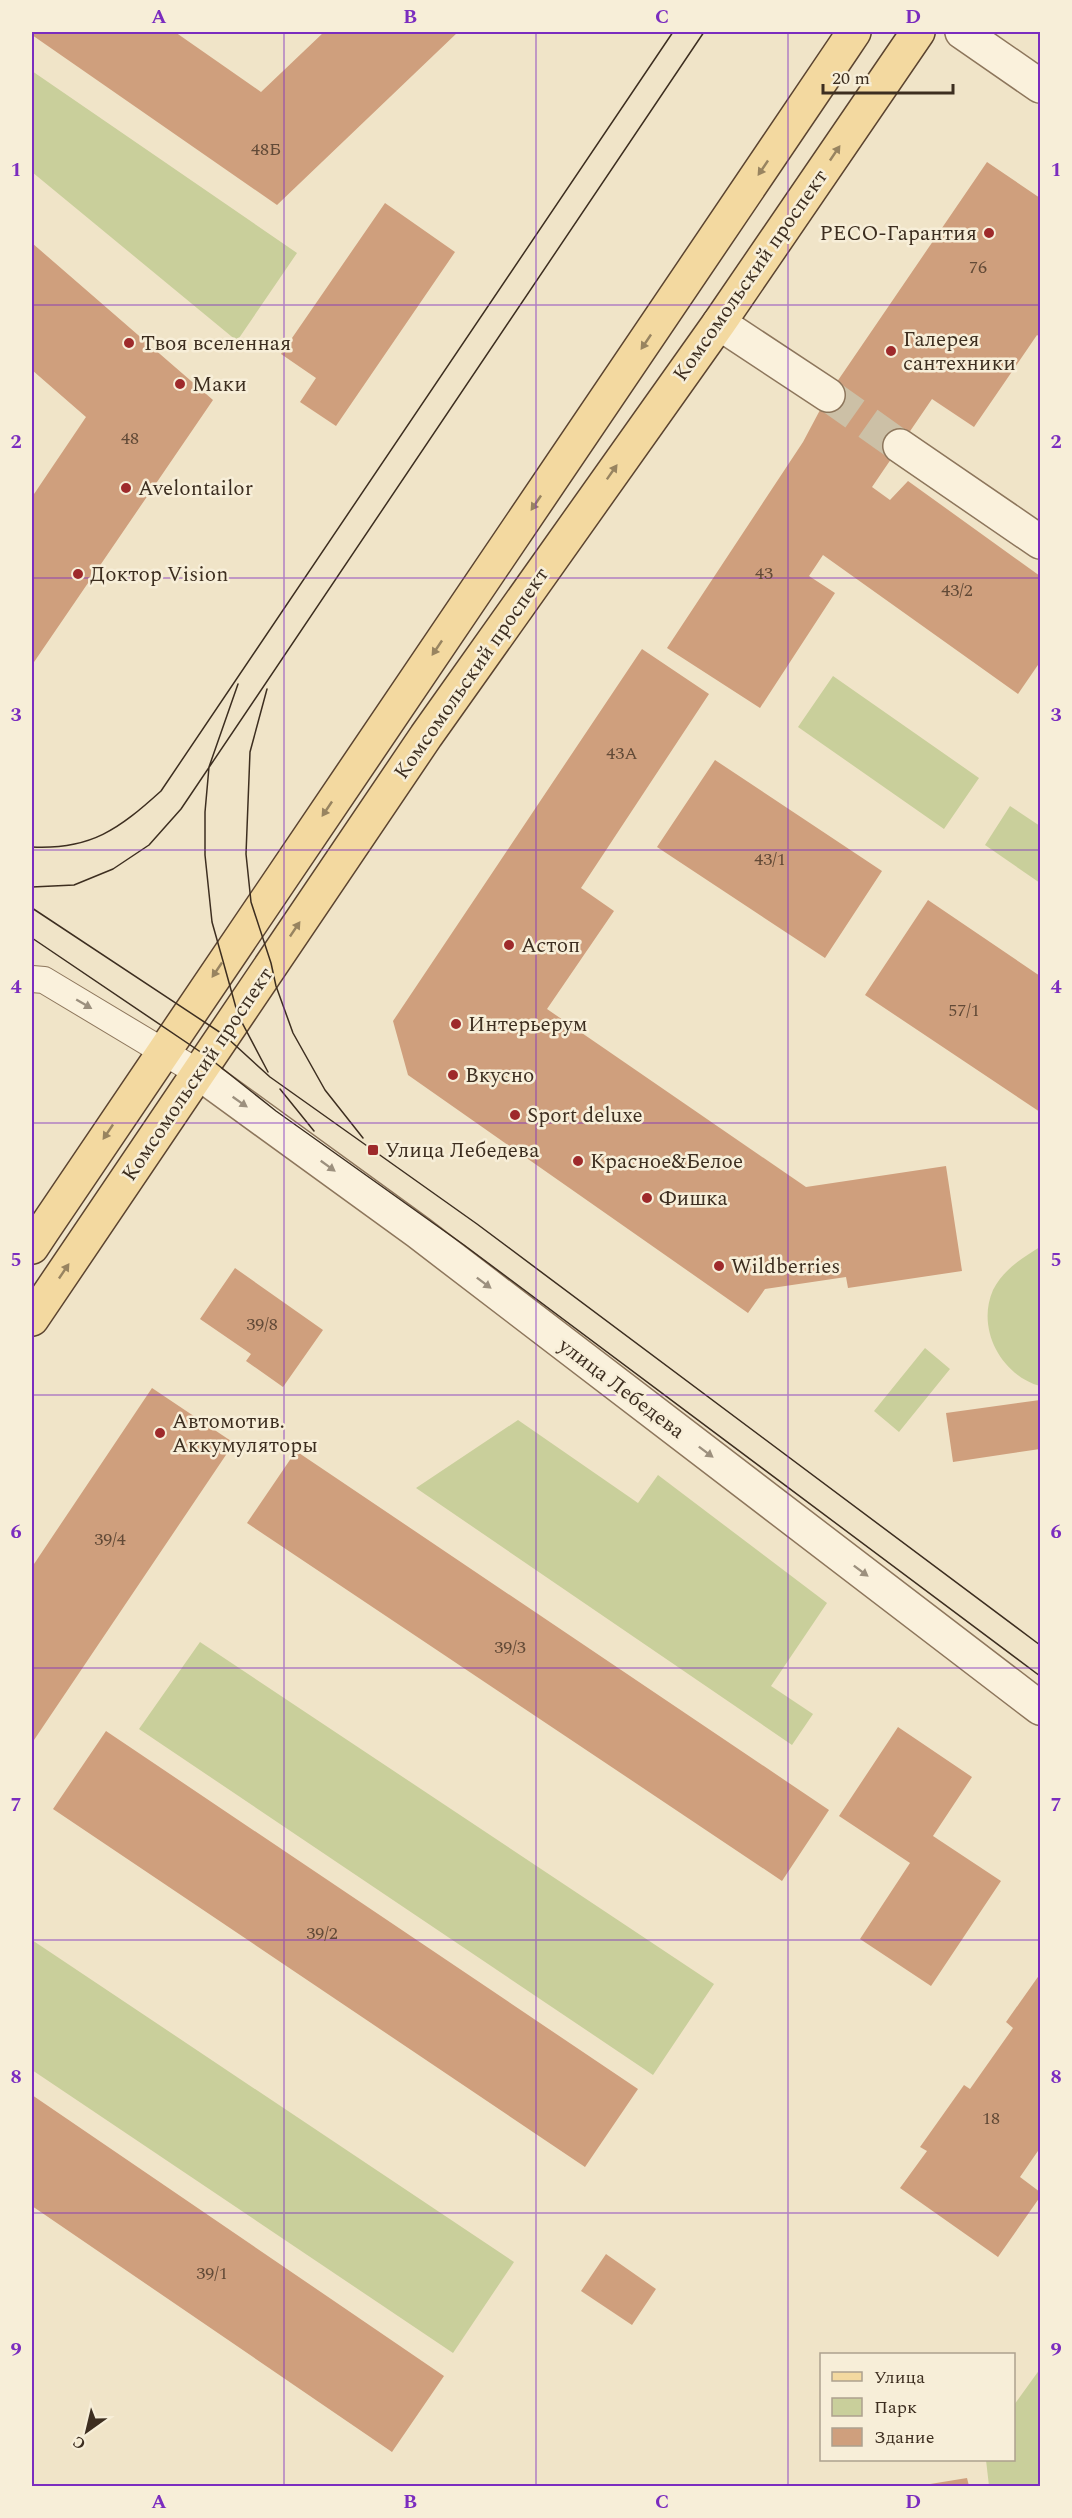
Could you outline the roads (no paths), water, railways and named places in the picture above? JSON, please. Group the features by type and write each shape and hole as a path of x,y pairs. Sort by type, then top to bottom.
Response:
{"main road":[{"name":"Комсомольский проспект","path":"32,1247 162,1051 679,294 854,32"},
{"name":"Комсомольский проспект","path":"32,1319 426,736 719,323 918,32"}],"street":[{"path":"962,32 1041,86"},
{"path":"719,323 828,395"},
{"path":"900,446 1041,542"},
{"name":"улица Лебедева","path":"199,1073 418,1232 1041,1708"}],"lane":[{"path":"32,979 44,980 199,1073"}],"tunnel":[{"path":"828,395 900,446"}],"tram line":[{"path":"32,847 53,847 88,841 117,826 161,791 673,32"},
{"path":"32,887 74,885 113,869 149,845 181,809 704,32"},
{"path":"238,684 209,767 205,812 205,855 212,922 238,1015 268,1072"},
{"path":"267,689 250,752 246,854 251,902 276,986 293,1033 325,1090 363,1138"},
{"path":"32,908 224,1035 270,1077 477,1224 1040,1645"},
{"path":"32,938 208,1057 276,1111 464,1245 1040,1676"},
{"path":"280,1089 314,1131"}],"place":[{"name":"РЕСО-Гарантия","path":"989,233"},
{"name":"Твоя вселенная","path":"129,343"},
{"name":"Галерея сантехники","path":"891,351"},
{"name":"Маки","path":"180,384"},
{"name":"Avelontailor","path":"126,488"},
{"name":"Доктор Vision","path":"78,574"},
{"name":"Астоп","path":"509,945"},
{"name":"Интерьерум","path":"456,1024"},
{"name":"Вкусно","path":"453,1075"},
{"name":"Sport deluxe","path":"515,1115"},
{"name":"Улица Лебедева","path":"373,1150"},
{"name":"Красное&Белое","path":"578,1161"},
{"name":"Фишка","path":"647,1198"},
{"name":"Wildberries","path":"719,1266"},
{"name":"Автомотив. Аккумуляторы","path":"160,1433"}]}
